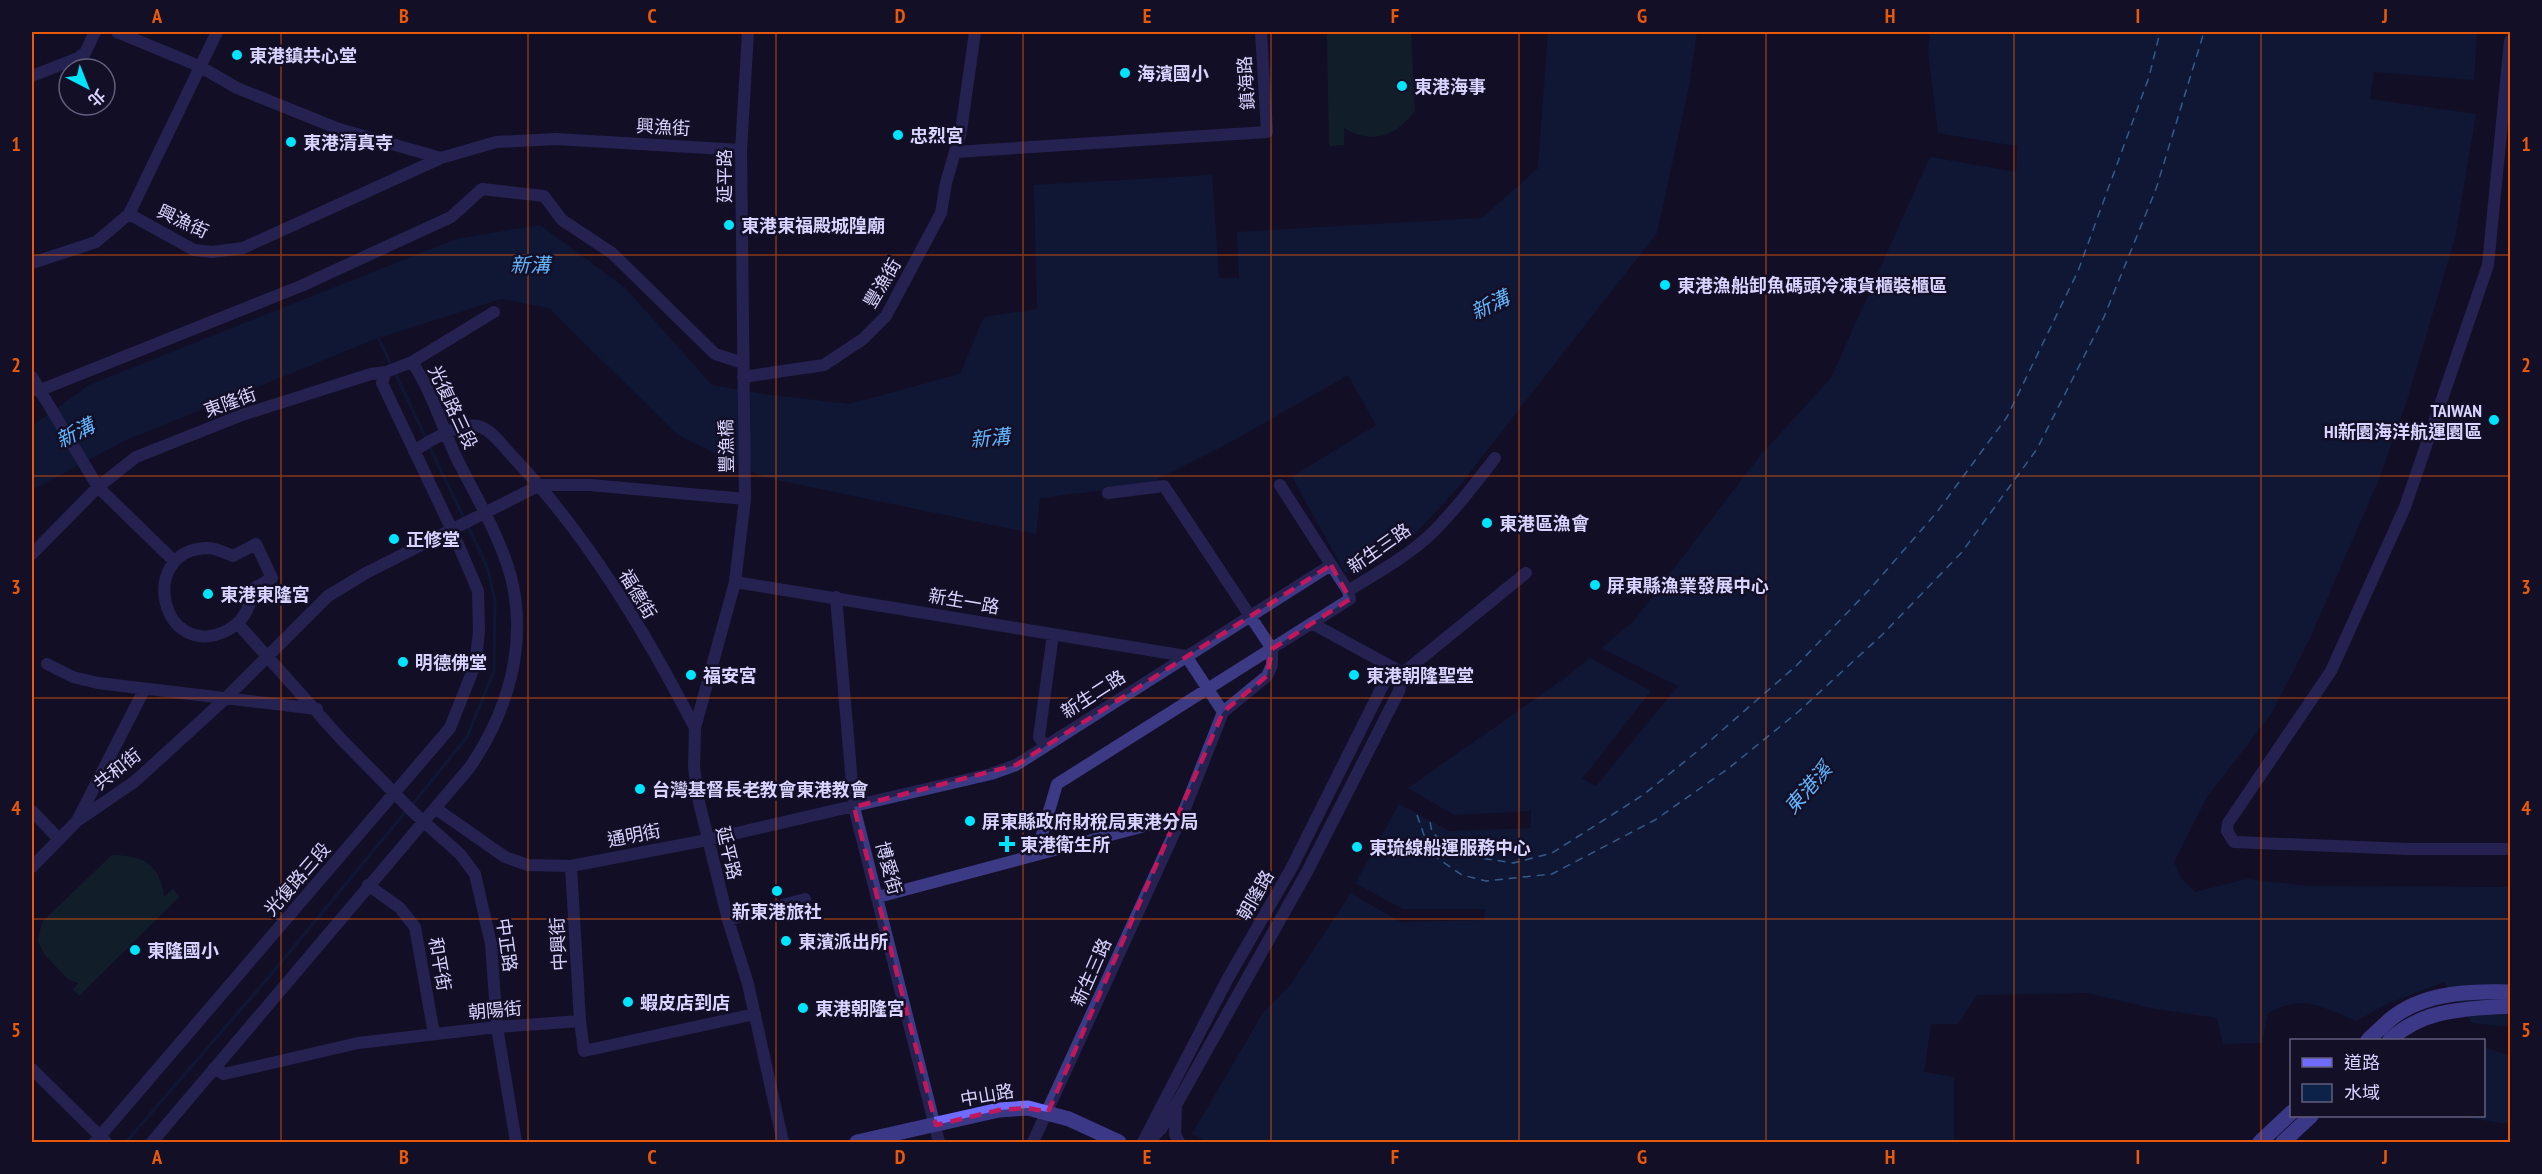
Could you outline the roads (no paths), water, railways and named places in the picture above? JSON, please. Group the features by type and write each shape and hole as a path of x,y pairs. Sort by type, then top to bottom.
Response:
{"street":[{"path":"32,76 78,58 85,53 95,32"},
{"path":"117,32 131,34 199,66 237,88 339,129 441,158"},
{"name":"興漁街","path":"217,32 129,214 194,250 212,252 243,248 441,158 496,142 556,139 741,150"},
{"name":"延平路","path":"742,393 741,150 748,32"},
{"name":"豐漁街","path":"743,377 824,365 863,339 886,316 941,213 961,131 975,32"},
{"name":"鎮海路","path":"955,152 1267,132 1261,32"},
{"path":"2511,41 2488,265 2405,507 2331,671 2228,823 2227,831 2234,842 2408,849 2511,849"},
{"path":"39,391 322,276 451,217 482,189 544,196 562,220 612,253 715,354 743,363"},
{"path":"32,263 96,242 129,214"},
{"path":"408,363 494,312"},
{"name":"光復路三段","path":"100,1140 399,797 450,728 475,665 479,632 478,591 455,529 382,383 386,372 408,363 445,433 479,516 511,576 517,613 514,666 503,710 490,737 470,766 435,808 419,817 368,885 152,1143"},
{"name":"東隆街","path":"32,554 98,487 136,457 242,415 371,374 386,372"},
{"path":"32,377 46,406 98,487 174,561"},
{"name":"豐漁橋","path":"742,393 745,499"},
{"name":"福德街","path":"445,433 472,426 482,427 540,485 602,569 695,728"},
{"path":"414,451 445,433"},
{"name":"新生三路","path":"1036,855 1057,784 1207,687 1350,599 1348,591 1409,552 1431,533 1464,498 1495,458"},
{"path":"268,655 336,590 540,485 590,485 745,499"},
{"path":"1280,485 1348,591"},
{"path":"1108,493 1164,486 1272,649"},
{"name":"延平路","path":"745,499 735,582 695,728 694,772 728,920 755,1014 783,1143"},
{"path":"256,544 272,578 253,589 247,611 238,624 216,635 198,636 183,630 171,618 164,588 167,573 174,561 206,548 233,556 256,544"},
{"name":"新生二路","path":"854,807 991,774 1016,765 1331,566"},
{"name":"朝隆路","path":"1145,1143 1227,980 1292,867 1386,679 1403,673 1526,573"},
{"name":"新生一路","path":"735,582 1186,656"},
{"name":"博愛街","path":"836,597 854,807 939,1143"},
{"path":"238,624 341,738 399,797"},
{"path":"1312,624 1403,673"},
{"path":"1045,746 1039,737 1053,634"},
{"name":"新生三路","path":"1033,1143 1182,816 1223,712 1267,676 1272,665 1272,649"},
{"name":"共和街","path":"32,867 77,821 134,782 225,699 268,655"},
{"path":"1186,656 1223,712"},
{"path":"47,664 73,677 144,690 317,709"},
{"name":"朝隆路","path":"1145,1143 1161,1129 1176,1105 1323,842 1399,692 1403,673"},
{"path":"77,821 144,690"},
{"name":"中正路","path":"399,797 460,854 479,882 491,944 497,1027 516,1143"},
{"name":"通明街","path":"435,808 505,857 528,865 571,866 708,840 854,807"},
{"path":"32,811 59,839"},
{"path":"878,897 1182,816"},
{"name":"中興街","path":"571,866 580,1021"},
{"name":"和平街","path":"368,885 400,908 416,927 434,1034"},
{"path":"728,920 805,899"},
{"path":"2370,1039 2397,1014 2448,1002 2511,992"},
{"path":"2392,1039 2403,1029 2448,1002 2511,1006"},
{"path":"580,1021 584,1051 755,1014"},
{"name":"朝陽街","path":"214,1068 224,1074 358,1043 497,1027 580,1021"},
{"path":"32,1069 100,1140"},
{"path":"1176,1105 1175,1134 1179,1143"},
{"name":"中山路","path":"857,1143 999,1110 1028,1108 1069,1119 1119,1143"},
{"path":"2260,1143 2290,1114"},
{"path":"2283,1143 2311,1117"}],"water":[{"name":"新溝","path":"1548,32 1697,32 1689,86 1657,233 1456,490 1415,534 1345,573 1292,477 1376,425 1348,375 1229,443 1146,485 1040,498 1036,534 763,477 678,435 549,308 501,299 378,338 126,440 32,490 32,426 89,385 456,239 540,225 625,288 712,385 763,394 849,404 960,374 984,317 1037,309 1034,185 1212,175 1219,278 1239,278 1237,232 1482,218 1538,168"},
{"name":"東港溪","path":"1930,32 2477,32 2474,80 2374,72 2370,99 2476,114 2455,238 2407,400 2379,479 2310,638 2271,714 2207,797 2174,862 2181,878 2195,892 2247,879 2307,886 2510,887 2510,1027 2472,1023 2444,982 2389,1003 2356,1021 2312,1004 2292,1004 2281,1007 2268,1013 2262,1043 2223,1044 2217,1018 2151,1008 2087,993 1977,995 1958,1024 1931,1024 1924,1072 1954,1077 1954,1142 1209,1142 1192,1134 1263,1013 1292,983 1344,904 1399,804 1449,831 1531,828 1531,811 1454,815 1408,788 1568,676 1634,621 1759,457 1831,378 1930,157 2016,172 2017,146 1938,133 1928,52"},
{"path":"2485,1047 2510,1056 2510,1124 2468,1118 2485,1117"}],"waterway":[{"path":"377,335 392,367"},
{"path":"395,373 427,440"},
{"path":"429,446 464,518"},
{"path":"412,805 467,737 494,671 495,601 488,569 467,524"},
{"path":"126,1142 268,978 407,810"}],"place":[{"name":"東港鎮共心堂","path":"237,55"},
{"name":"海濱國小","path":"1125,73"},
{"name":"東港海事","path":"1402,86"},
{"name":"忠烈宮","path":"898,135"},
{"name":"東港清真寺","path":"291,142"},
{"name":"東港東福殿城隍廟","path":"729,225"},
{"name":"東港漁船卸魚碼頭冷凍貨櫃裝櫃區","path":"1665,285"},
{"name":"TAIWAN HI新園海洋航運園區","path":"2494,420"},
{"name":"東港區漁會","path":"1487,523"},
{"name":"正修堂","path":"394,539"},
{"name":"屏東縣漁業發展中心","path":"1595,585"},
{"name":"東港東隆宮","path":"208,594"},
{"name":"明德佛堂","path":"403,662"},
{"name":"福安宮","path":"691,675"},
{"name":"東港朝隆聖堂","path":"1354,675"},
{"name":"台灣基督長老教會東港教會","path":"640,789"},
{"name":"屏東縣政府財稅局東港分局","path":"970,821"},
{"name":"東港衛生所","path":"1007,844"},
{"name":"東琉線船運服務中心","path":"1357,847"},
{"name":"新東港旅社","path":"777,891"},
{"name":"東濱派出所","path":"786,941"},
{"name":"東隆國小","path":"135,950"},
{"name":"蝦皮店到店","path":"628,1002"},
{"name":"東港朝隆宮","path":"803,1008"}]}
